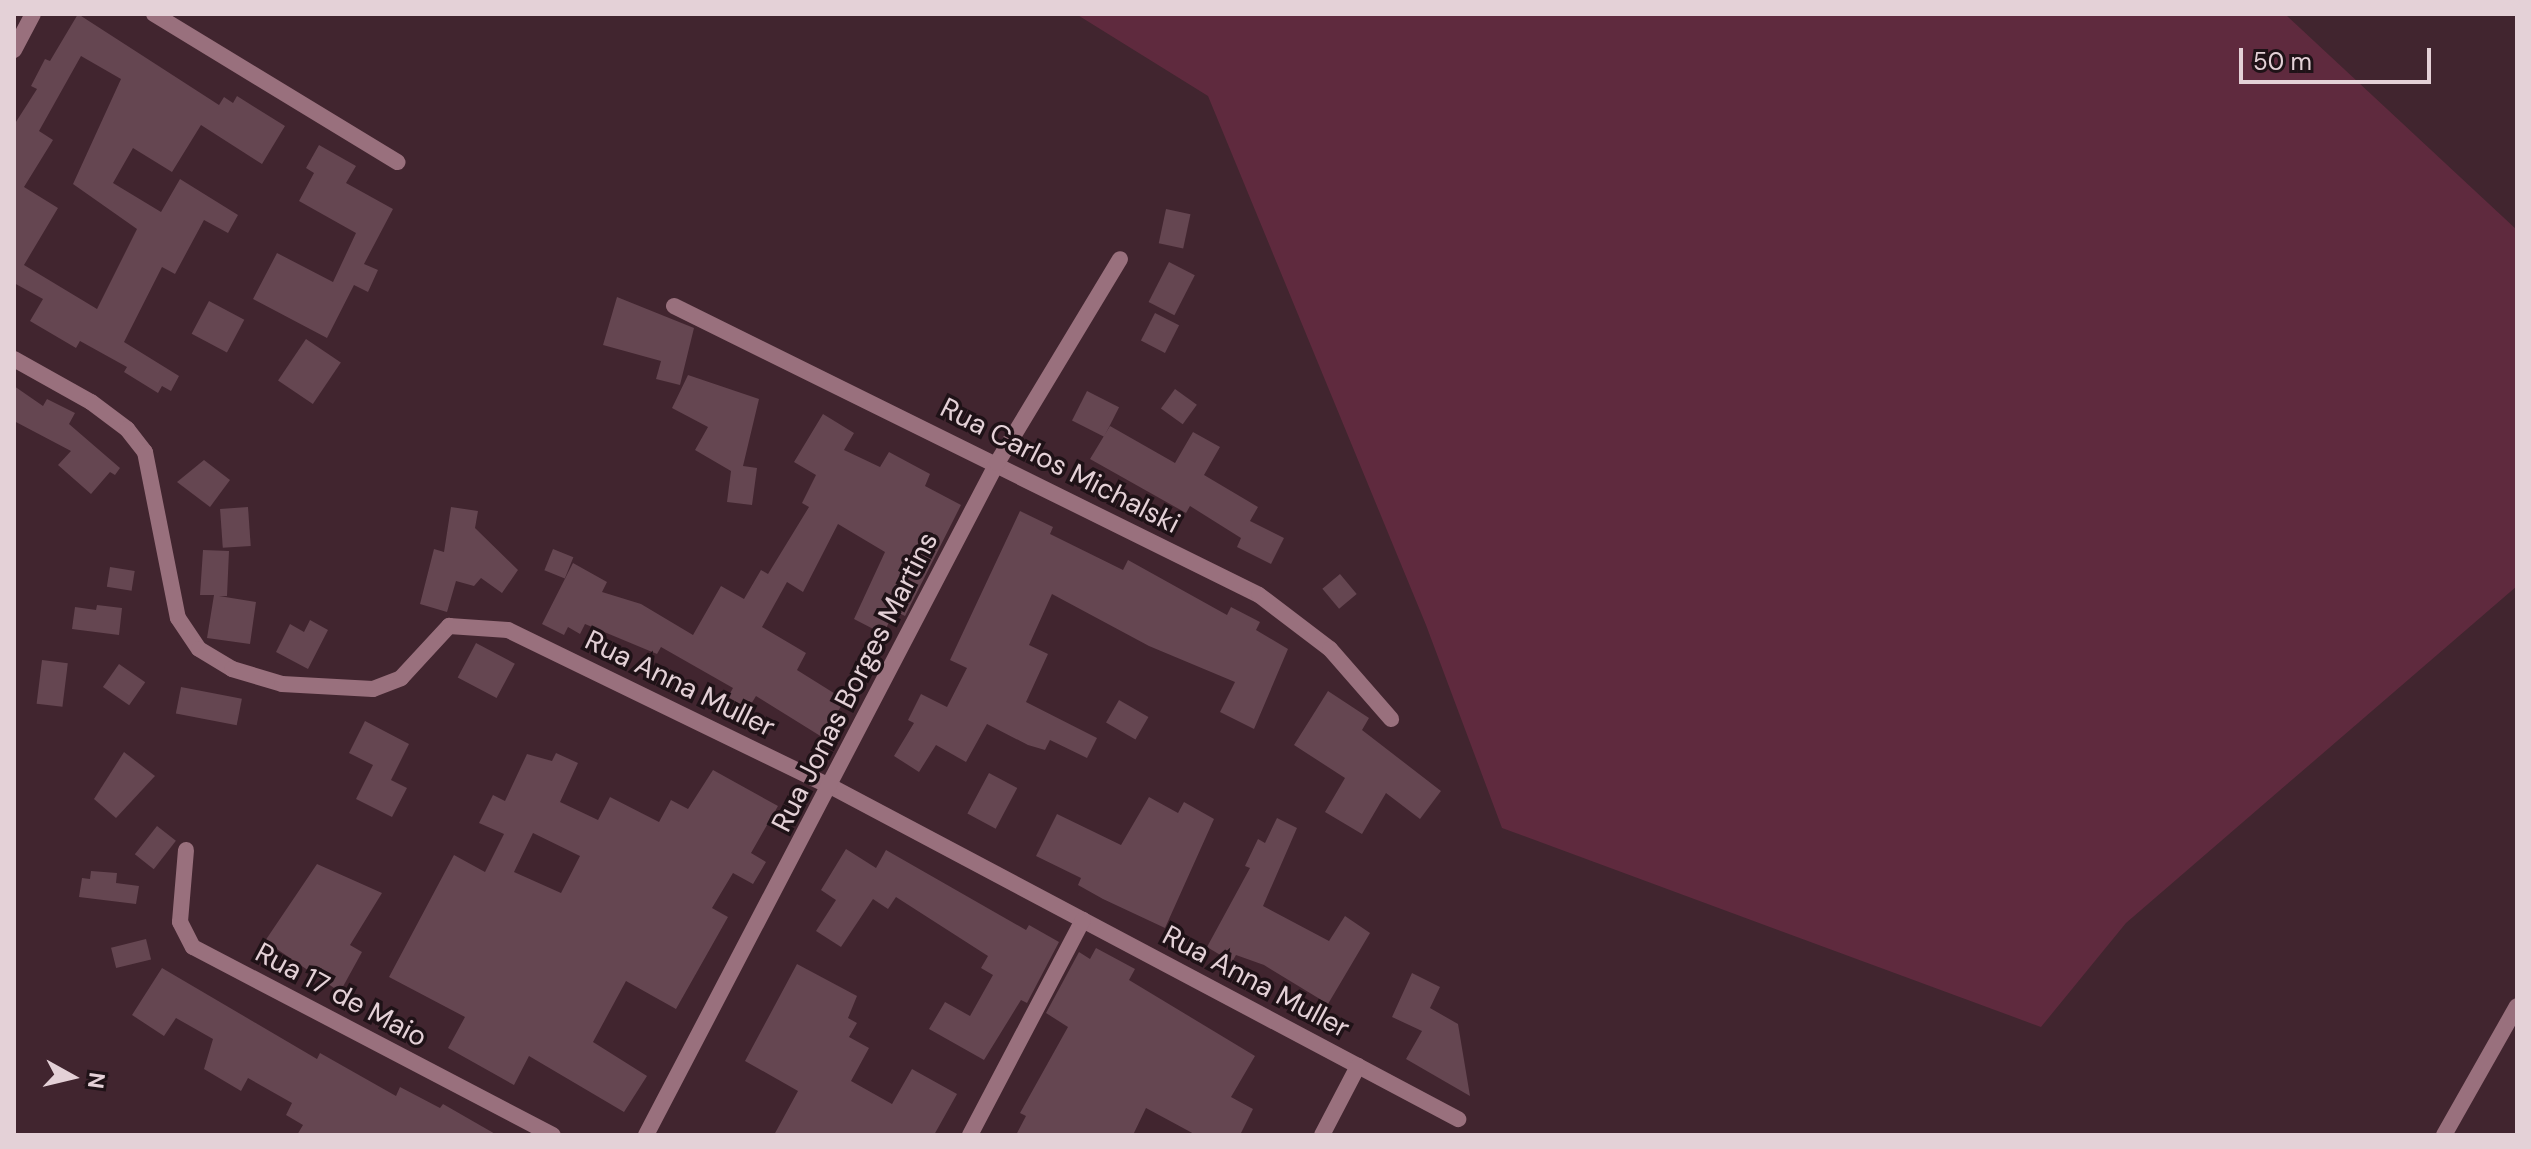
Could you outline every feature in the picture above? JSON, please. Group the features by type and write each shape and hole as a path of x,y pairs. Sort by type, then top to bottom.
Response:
{"street":[{"path":"14,50 33,14"},
{"path":"154,14 397,162"},
{"name":"Rua Jonas Borges Martins","path":"646,1135 832,787 997,463 1120,259"},
{"name":"Rua Carlos Michalski","path":"674,306 1259,595 1330,649 1391,719"},
{"name":"Rua Anna Muller","path":"14,359 91,402 127,429 145,452 178,618 199,649 232,669 282,684 373,689 401,678 449,626 484,624 508,630 832,787 1458,1119"},
{"name":"Rua 17 de Maio","path":"186,850 180,922 193,947 553,1135"},
{"path":"970,1135 1083,920"},
{"path":"2444,1135 2517,1006"},
{"path":"1322,1135 1358,1066"}],"shaded area":[{"path":"1076,14 2285,14 2517,230 2517,586 2126,923 2041,1027 1502,828 1426,625 1208,96"}],"building":[{"path":"78,14 219,105 224,97 233,103 237,96 285,126 262,164 201,125 172,172 133,148 113,183 161,212 180,179 238,215 228,233 204,220 175,274 162,267 124,342 179,376 171,391 162,386 158,393 124,372 127,367 80,341 76,348 30,321 43,299 14,283 14,125 37,89 31,86 45,59 50,61","holes":["81,56 121,79 73,184 137,229 97,309 24,265 58,208 24,187 53,140 39,131"]},
{"path":"319,145 356,166 346,183 393,209 364,264 378,270 368,292 354,285 327,338 253,299 277,253 333,282 356,233 299,201 314,173 306,168"},
{"path":"1166,209 1190,214 1183,248 1159,243"},
{"path":"1169,262 1195,275 1174,315 1149,302"},
{"path":"617,297 694,328 680,385 656,379 661,361 603,345"},
{"path":"209,301 244,320 227,352 192,334"},
{"path":"1155,313 1179,325 1165,353 1141,341"},
{"path":"306,339 341,362 313,404 278,380"},
{"path":"688,375 759,399 743,466 757,468 752,505 727,502 731,471 695,450 708,427 672,408"},
{"path":"14,386 43,406 47,399 75,413 69,424 120,468 115,475 110,472 91,494 58,465 71,451 14,421"},
{"path":"1175,389 1197,405 1183,424 1161,408"},
{"path":"1087,391 1119,407 1104,437 1072,420"},
{"path":"823,414 854,433 844,450 880,467 889,452 930,474 925,486 961,505 905,616 895,611 883,634 854,619 885,552 838,524 803,592 787,582 762,627 806,653 797,670 845,700 822,737 756,696 748,709 728,697 733,688 661,647 657,654 585,624 580,634 568,627 564,635 542,624 573,563 607,582 602,592 641,604 693,635 721,586 744,599 761,570 768,574 809,507 802,503 816,475 794,462"},
{"path":"1110,426 1175,463 1193,432 1220,447 1204,475 1258,507 1250,521 1284,538 1271,564 1237,547 1241,538 1190,506 1186,513 1090,459"},
{"path":"204,460 230,480 210,507 177,482"},
{"path":"248,507 251,546 223,548 220,509"},
{"path":"451,507 478,511 475,528 518,570 502,593 481,578 474,586 456,581 447,612 420,604 434,549 444,552"},
{"path":"1020,511 1053,527 1050,534 1123,570 1128,560 1227,615 1231,607 1260,622 1256,630 1288,649 1254,729 1220,712 1235,682 1149,646 1052,594 1029,645 1048,654 1026,702 1097,738 1087,758 1050,740 1045,750 1028,745 987,724 966,762 936,745 919,772 894,756 914,723 908,720 921,694 947,707 967,668 950,660"},
{"path":"553,549 573,557 565,579 544,570"},
{"path":"203,550 229,551 227,596 219,596 256,602 250,644 207,638 214,595 200,595"},
{"path":"110,567 135,571 132,591 107,587"},
{"path":"1340,574 1357,594 1339,609 1322,589"},
{"path":"97,605 122,608 119,635 72,629 75,607 96,610"},
{"path":"310,620 328,630 308,669 276,652 290,624 304,632"},
{"path":"476,643 515,664 497,698 458,677"},
{"path":"42,660 68,663 62,707 37,704"},
{"path":"119,664 145,682 129,705 103,687"},
{"path":"181,687 242,699 237,725 176,714"},
{"path":"1328,691 1369,718 1362,730 1441,791 1420,819 1386,793 1362,834 1325,812 1345,778 1294,745"},
{"path":"1119,700 1148,717 1135,740 1106,723"},
{"path":"365,721 409,744 391,780 407,788 392,817 356,799 373,765 349,753"},
{"path":"124,752 155,776 116,818 94,799"},
{"path":"556,753 578,763 560,802 598,820 610,797 659,822 671,800 688,809 713,770 778,806 751,853 766,862 753,884 733,873 712,908 728,917 676,1009 626,981 593,1042 647,1076 624,1112 529,1056 514,1085 448,1048 465,1017 389,977 454,855 485,872 504,834 479,823 493,795 505,801 527,754 552,761","holes":["533,833 580,856 561,893 514,872"]},
{"path":"989,773 1017,788 996,829 967,814"},
{"path":"1149,797 1178,813 1184,802 1214,819 1165,928 1103,899 1078,885 1081,878 1036,856 1057,814 1121,845"},
{"path":"1277,818 1297,828 1263,906 1329,941 1345,916 1370,933 1328,1004 1264,965 1236,955 1232,962 1207,947 1250,868 1245,866 1258,839 1265,843"},
{"path":"157,826 176,841 154,869 135,854"},
{"path":"846,849 876,868 886,850 1026,930 1029,925 1059,942 1027,1003 1021,1000 984,1060 929,1029 945,1002 970,1016 993,975 981,968 988,956 896,897 888,909 873,899 841,947 816,931 836,900 821,890"},
{"path":"317,864 382,893 350,945 362,952 340,992 265,941"},
{"path":"91,871 117,873 116,883 139,886 136,904 79,897 82,878 90,879"},
{"path":"146,939 151,959 116,968 111,948"},
{"path":"1096,948 1135,969 1129,980 1255,1056 1231,1097 1253,1109 1240,1135 1196,1135 1146,1108 1133,1135 1016,1135 1026,1116 1020,1113 1068,1027 1046,1013 1079,952 1090,959"},
{"path":"797,964 857,996 848,1018 857,1023 849,1037 869,1048 851,1081 892,1104 912,1069 957,1094 934,1135 774,1135 798,1091 745,1061"},
{"path":"162,968 317,1059 320,1053 396,1096 400,1087 440,1108 443,1104 497,1135 297,1135 303,1125 286,1115 292,1103 248,1078 241,1091 204,1069 213,1039 176,1018 164,1036 132,1015"},
{"path":"1412,973 1440,987 1430,1008 1458,1024 1470,1096 1406,1059 1422,1031 1392,1017"}]}
